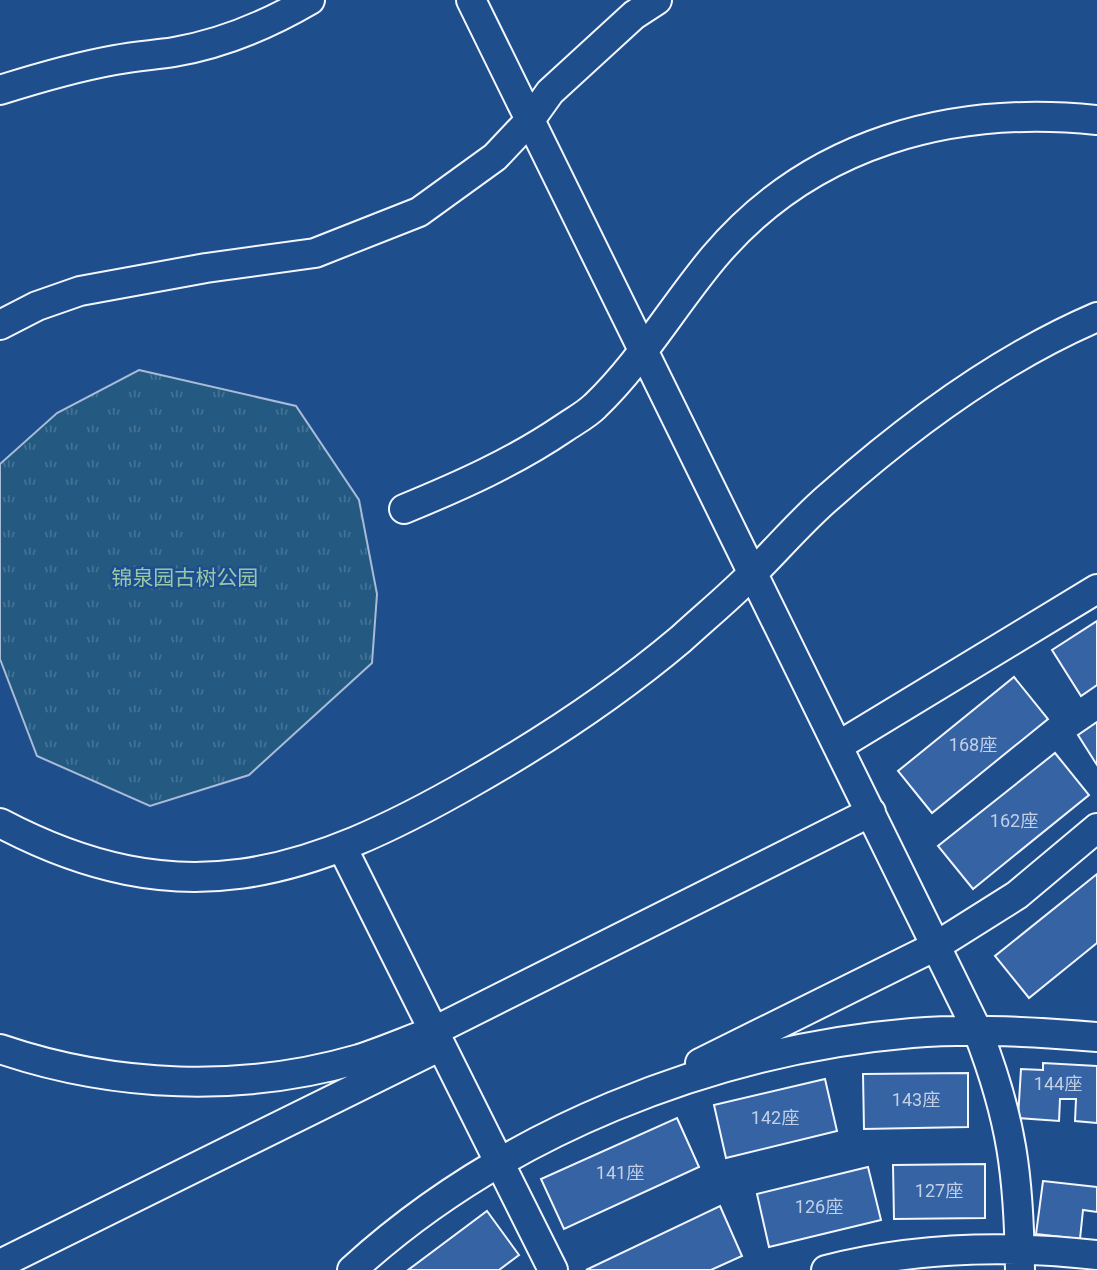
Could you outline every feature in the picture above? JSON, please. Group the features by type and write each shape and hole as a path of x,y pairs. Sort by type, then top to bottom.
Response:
{"lane":[{"path":"0,90 55,73 177,51 234,36 288,13 310,0"},
{"path":"471,0 978,1032 998,1084 1012,1138 1019,1193 1020,1259"},
{"path":"0,325 37,306 80,291 206,268 316,253 419,212 495,158 530,120 550,92 634,15 657,0"},
{"path":"404,509 471,482 534,449 594,408 644,351 715,256 759,213 809,176 864,148 923,128 984,117 1045,115 1097,120"},
{"path":"0,823 45,847 103,866 163,876 224,876 273,869 343,849 432,805 601,701 679,640 753,573 828,498 910,430 998,370 1097,317"},
{"path":"838,746 1097,589"},
{"path":"0,1264 871,812"},
{"path":"352,1270 429,1209 499,1163 936,946 1017,895 1097,828"},
{"path":"343,849 553,1270"},
{"path":"597,1114 699,1075 805,1048 913,1033 1022,1031 1097,1037"},
{"path":"0,1049 42,1063 121,1078 200,1082 280,1076 438,1039"},
{"path":"826,1270 937,1251 1020,1259 1097,1255"}],"green space":[{"name":"锦泉园古树公园","path":"139,370 296,406 359,500 377,594 372,663 249,775 150,806 37,756 0,659 0,464 57,413"}],"building":[{"path":"1097,621 1097,685 1081,696 1052,650"},
{"path":"1014,677 1048,719 932,813 898,771"},
{"path":"1097,722 1097,765 1078,735"},
{"path":"1055,753 1089,795 973,889 938,846"},
{"path":"1097,874 1097,943 1029,998 995,956"},
{"path":"1043,1063 1097,1066 1097,1123 1075,1121 1076,1099 1060,1099 1059,1121 1018,1118 1021,1069 1043,1070"},
{"path":"968,1073 968,1127 864,1129 863,1074"},
{"path":"825,1079 837,1131 726,1158 714,1105"},
{"path":"677,1118 699,1167 564,1229 541,1179"},
{"path":"985,1164 985,1218 894,1219 893,1165"},
{"path":"868,1167 881,1220 769,1247 757,1194"},
{"path":"1043,1181 1097,1187 1097,1212 1083,1210 1080,1239 1036,1234"},
{"path":"720,1206 742,1256 711,1270 586,1270"},
{"path":"487,1211 519,1255 499,1270 408,1270"}]}
